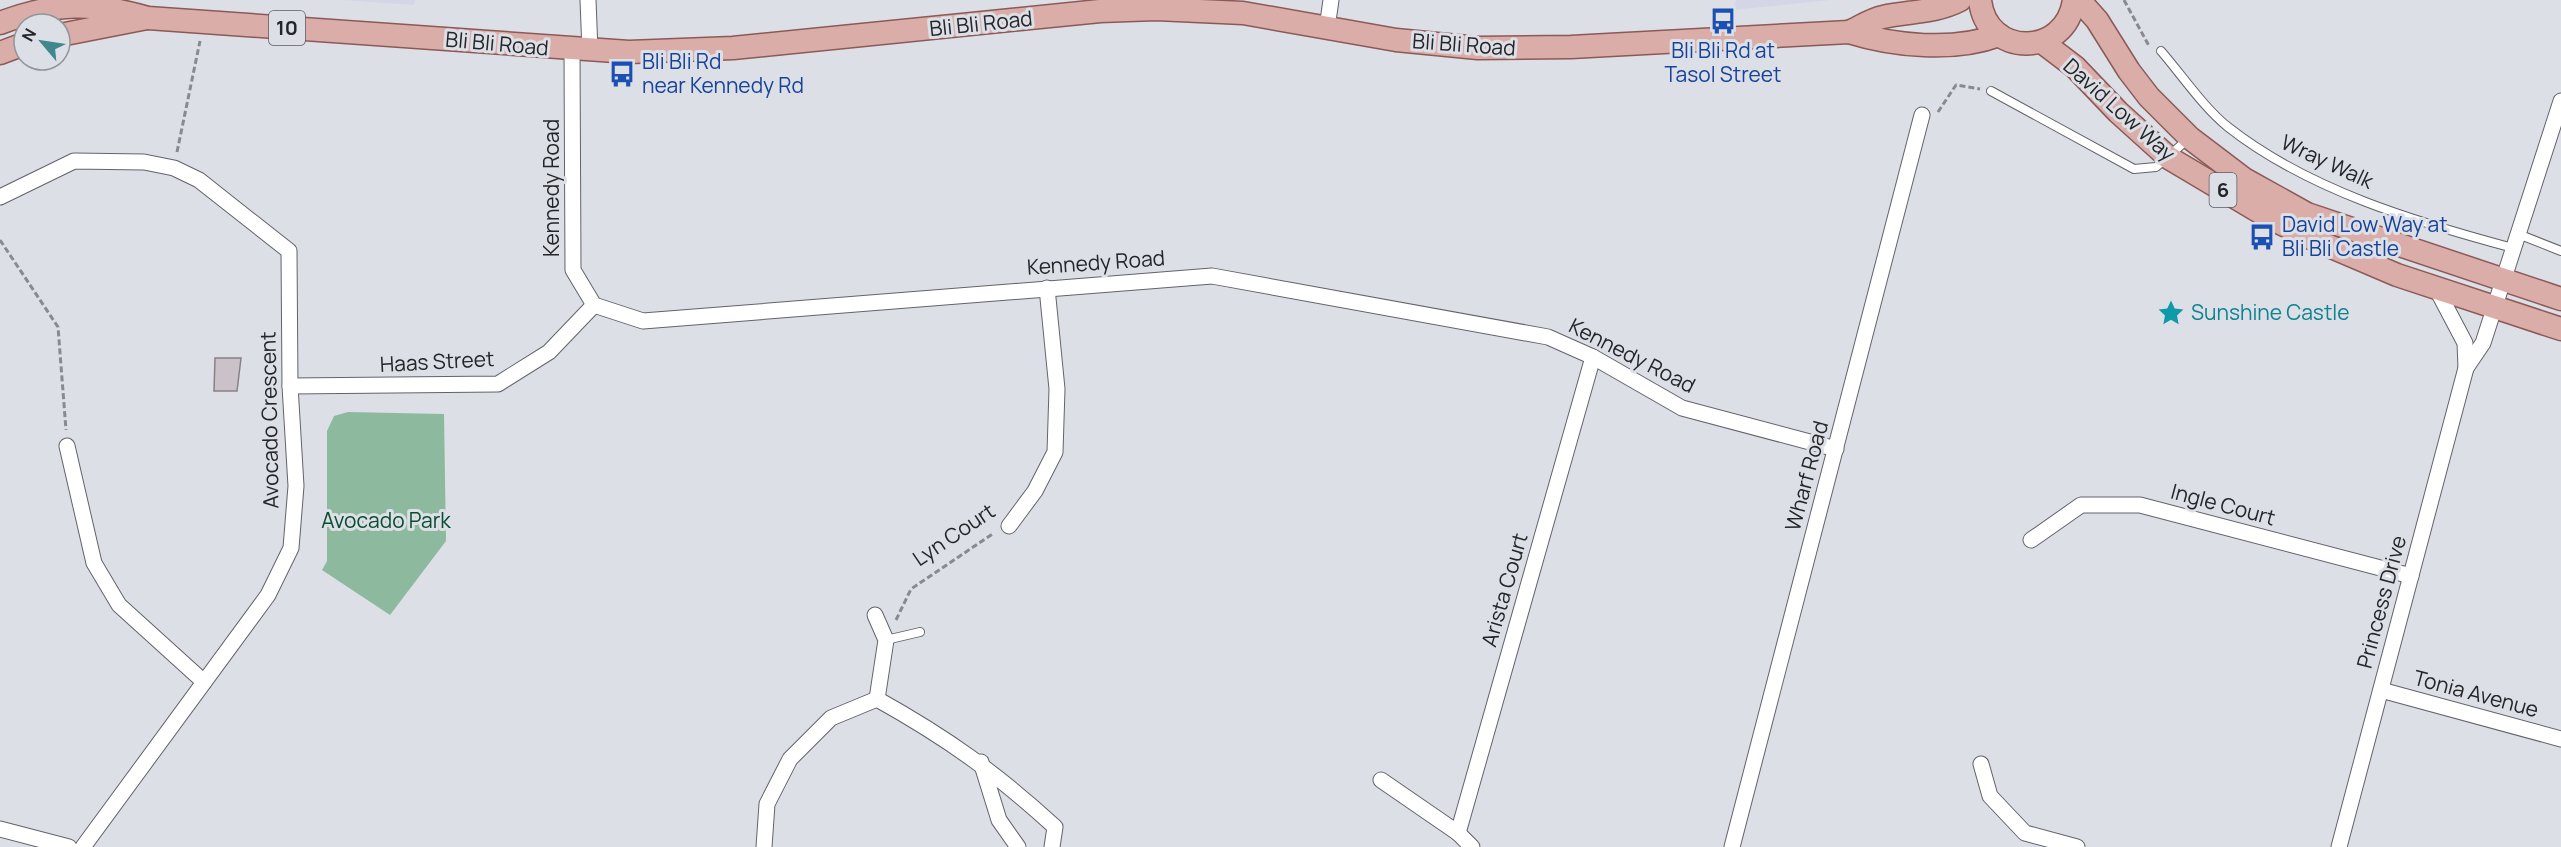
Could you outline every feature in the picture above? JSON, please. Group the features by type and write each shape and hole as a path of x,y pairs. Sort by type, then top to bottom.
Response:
{"main road":[{"name":"Bli Bli Road","path":"1849,32 1882,17 1924,13 1945,8 1960,0"},
{"path":"1980,0 1988,24 1999,35 2019,43 2042,42 2055,34 2066,24 2074,0"},
{"name":"David Low Way","path":"2079,0 2097,20 2149,98 2190,138 2244,179 2307,214 2561,300"},
{"name":"Bli Bli Road","path":"0,23 49,9 79,5 109,7 148,18 581,51 628,52 733,48 1100,11 1156,9 1243,13 1441,46 1507,49 1849,32 1880,41 1975,44 1999,35"},
{"name":"Bli Bli Road","path":"72,32 148,18"},
{"name":"David Low Way","path":"2042,42 2075,67 2118,112 2169,158 2270,218 2315,240 2436,288 2561,329"}],"street":[{"name":"Kennedy Road","path":"588,0 581,51 573,270 594,305 643,321 1212,276 1548,337 1593,357 1682,408 1836,449"},
{"path":"1327,28 1331,0"},
{"name":"Princess Drive","path":"2466,368 2484,342 2561,101"},
{"name":"Wharf Road","path":"1732,847 1922,115"},
{"name":"Avocado Crescent","path":"0,197 74,161 144,162 174,168 199,180 289,251 290,386 296,486 291,548 268,595 83,847"},
{"name":"Lyn Court","path":"1008,526 1035,491 1055,452 1057,389 1047,288"},
{"name":"Princess Drive","path":"2339,847 2466,368 2465,343 2459,327 2436,288"},
{"name":"Haas Street","path":"290,386 498,384 549,352 594,305"},
{"name":"Arista Court","path":"1458,833 1593,357"},
{"path":"67,446 94,563 119,605 204,682"},
{"name":"Ingle Court","path":"2031,540 2081,505 2140,505 2411,576"},
{"path":"875,615 886,640 877,699"},
{"name":"Tonia Avenue","path":"2381,690 2561,739"},
{"path":"877,699 936,731 981,762 1055,827 1052,847"},
{"path":"764,847 767,804 790,759 831,718 877,699"},
{"path":"981,762 999,820 1018,847"},
{"path":"1982,764 1990,796 2025,833 2077,847"},
{"path":"1381,780 1458,833 1472,847"},
{"path":"0,829 69,847"}],"lane":[{"name":"Wray Walk","path":"2161,51 2225,125 2260,150 2320,180 2408,219 2561,251"},
{"path":"1991,91 2124,165 2148,170 2169,158 2190,138"},
{"path":"886,640 920,632"}],"path":[{"path":"174,168 203,22"},
{"path":"1922,115 1937,113 1956,85 1991,91"},
{"path":"0,240 58,327 67,446"},
{"name":"Lyn Court","path":"886,640 911,589 990,535 1008,526"}],"shaded area":[{"path":"340,0 415,0 414,5"},
{"path":"1736,0 1831,0 1733,10"}],"green space":[{"name":"Avocado Park","path":"348,412 444,414 446,541 390,615 322,570 327,561 327,431 334,416"}],"building":[{"path":"215,358 241,358 237,391 214,391"}],"place":[{"name":"Bli Bli Rd at Tasol Street","path":"1723,21"},
{"name":"Bli Bli Rd near Kennedy Rd","path":"622,74"},
{"name":"David Low Way at Bli Bli Castle","path":"2262,237"},
{"name":"Sunshine Castle","path":"2171,313"}]}
